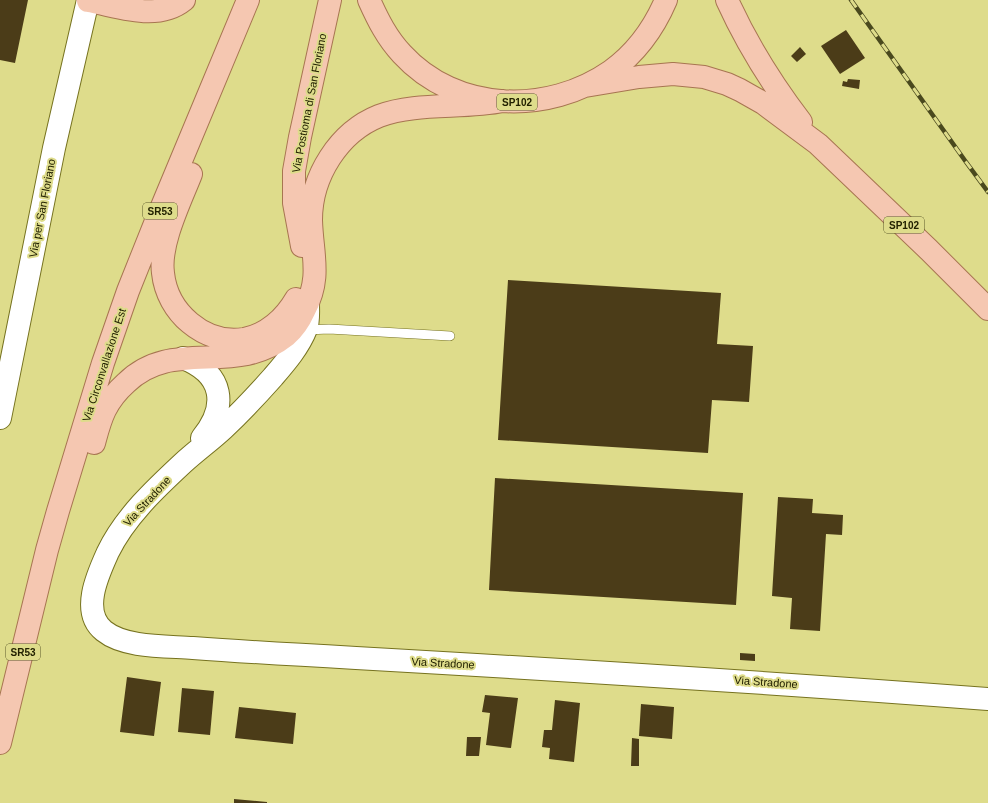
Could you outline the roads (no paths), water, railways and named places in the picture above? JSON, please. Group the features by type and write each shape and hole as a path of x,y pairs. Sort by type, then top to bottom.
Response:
{"main road":[{"path":"88,0 136,10 152,11 168,9 184,0"},
{"name":"Via Circonvallazione Est","path":"0,743 44,561 109,345 128,291 158,216 248,0"},
{"name":"Via Postioma di San Floriano","path":"294,325 297,298 303,280 304,269 302,247 294,203 294,171 330,0"},
{"name":"Via Postioma di San Floriano","path":"369,0 383,29 402,55 441,84 456,91 480,98 524,102 565,94 585,86 612,70 635,50 654,25 666,0"},
{"name":"Via Postioma di San Floriano","path":"727,0 743,34 771,82 818,144"},
{"path":"222,62 207,128 166,243 162,267 165,285 175,307 185,318 197,328 214,336 231,339 249,338 266,330 294,325"},
{"name":"Via Postioma di San Floriano","path":"585,86 656,74 684,74 704,77 727,84 757,99 818,144 929,250 988,309"},
{"name":"Via Postioma di San Floriano","path":"44,561 56,549 102,417 112,398 128,381 140,371 160,362 183,358 220,358 253,352 276,342 286,335 294,325 308,303 315,277 315,251 311,220 314,200 324,166 343,141 369,121 394,111 417,108 472,106 503,101"}],"street":[{"name":"Via per San Floriano","path":"0,418 54,148 88,0"},
{"path":"184,461 226,426 267,384 292,353 294,325"},
{"path":"183,358 200,367 209,375 217,388 219,398 217,413 212,425 184,461"},
{"name":"Via Stradone","path":"184,461 126,522 109,551 101,569 94,591 92,607 93,615 98,625 102,629 119,639 135,643 230,651 771,683 988,698"}],"lane":[{"path":"294,325 329,329 450,336"}],"railway":[{"path":"851,0 988,192"}]}
